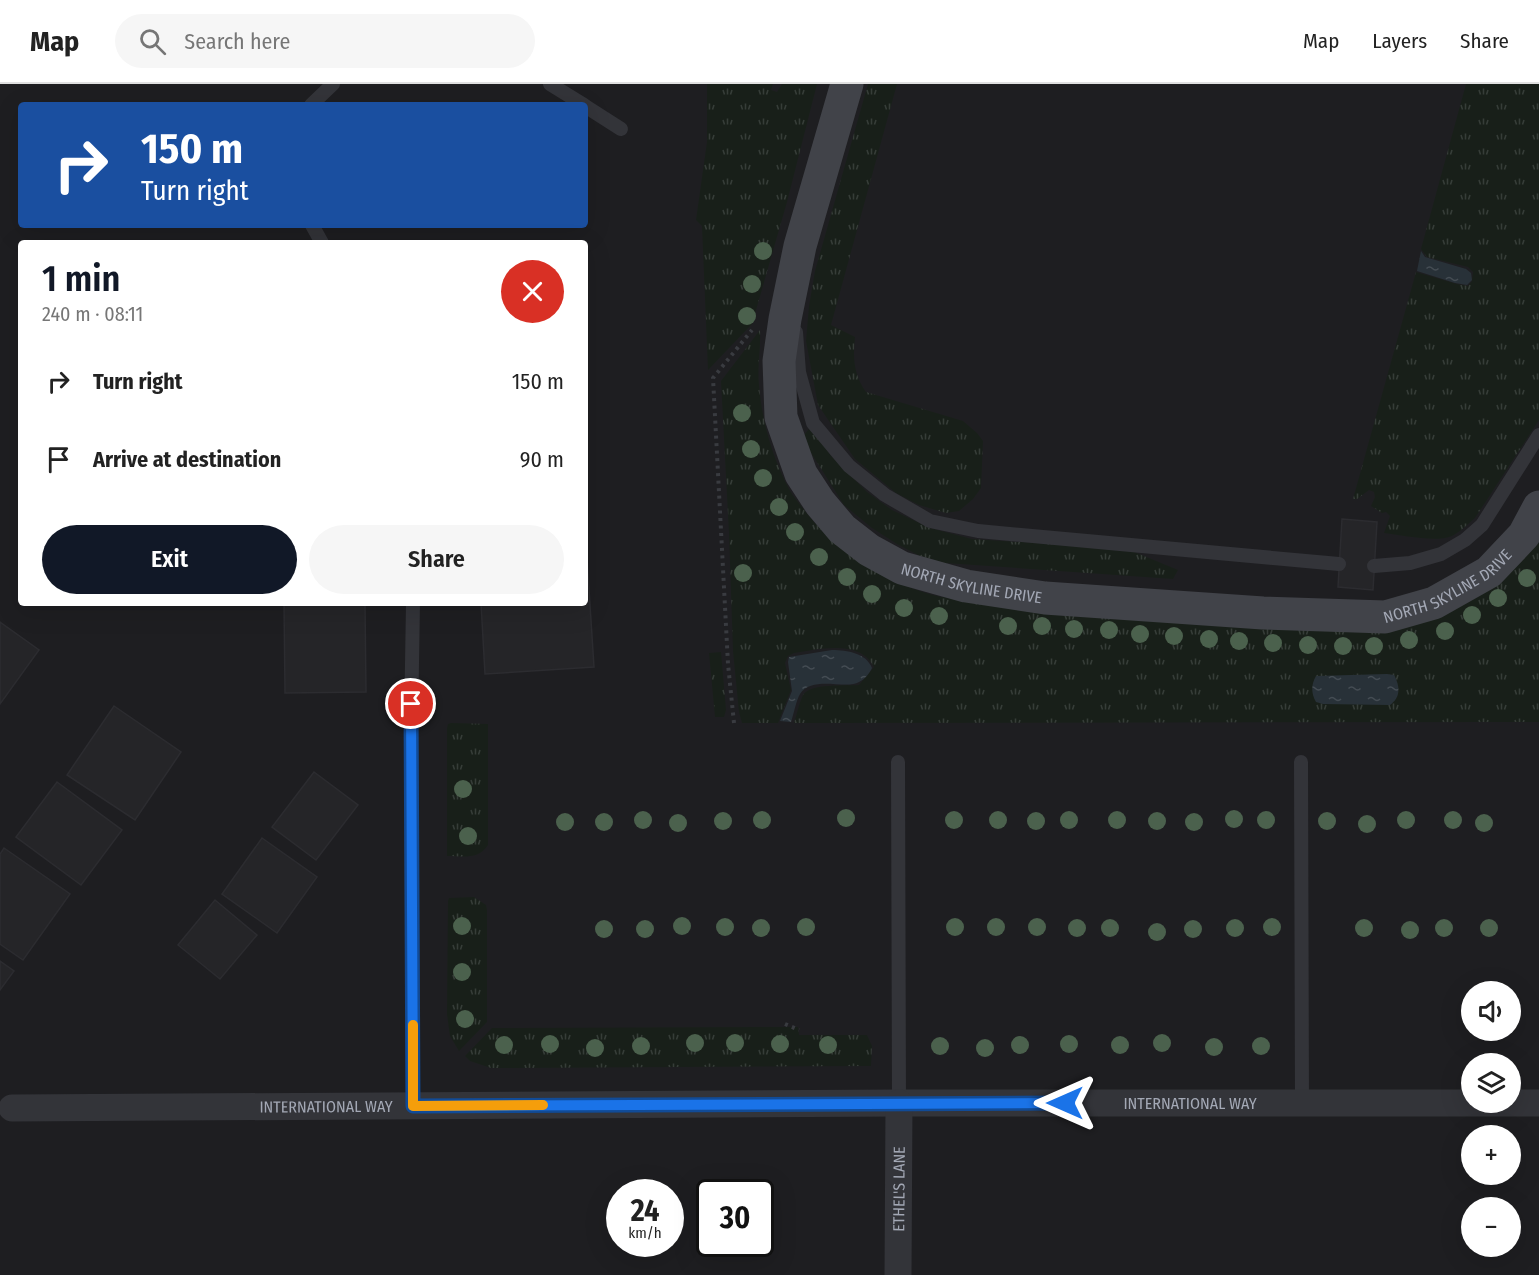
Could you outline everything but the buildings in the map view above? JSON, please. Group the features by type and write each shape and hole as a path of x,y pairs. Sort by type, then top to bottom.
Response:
{"main road":[{"name":"NORTH SKYLINE DRIVE","path":"847,84 800,246 785,319 779,361 781,417 801,474 820,503 842,529 869,550 902,568 966,586 1045,598 1263,613 1385,617 1434,603 1489,572 1524,535 1539,507"}],"street":[{"name":"INTERNATIONAL WAY","path":"6,1109 899,1103 1539,1103"},
{"name":"ETHEL'S LANE","path":"898,1275 899,1103"}],"lane":[{"path":"314,102 333,84"},
{"path":"550,84 579,102"},
{"path":"588,108 621,129"},
{"path":"800,246 795,322 799,372 813,423 849,466 885,495 930,521 978,531 1339,564"},
{"path":"1374,566 1410,563 1441,554 1465,540 1482,525 1539,435"},
{"path":"413,606 411,747 413,1106"},
{"path":"898,762 899,1103"},
{"path":"1301,762 1302,1103"}],"path":[{"path":"785,1023 798,1030"}],"shaded area":[{"path":"0,84 1539,84 1539,1275 0,1275"}],"green space":[{"path":"707,84 773,84 771,90 777,92 782,84 817,84 787,202 752,324 708,370 702,226 696,220 707,142"},
{"path":"868,84 897,84 831,325 855,337 855,365 866,392 963,421 983,441 981,488 973,499 959,511 946,513 919,505 896,493 855,459 818,405 806,341 809,306 815,271"},
{"path":"1466,84 1539,84 1539,420 1475,518 1458,532 1452,536 1437,539 1384,533 1390,516 1371,506 1375,497 1374,492 1369,490 1357,499 1353,499 1416,272 1468,286 1472,281 1473,272 1468,267 1427,257 1421,249"},
{"path":"760,330 760,398 773,452 792,495 818,527 866,566 902,584 941,597 1367,628 1539,528 1539,722 794,723 803,695 807,691 837,685 859,685 874,667 868,658 859,652 827,648 788,656 785,663 791,690 778,723 742,723 733,651 721,381"},
{"path":"809,429 818,437 831,456 867,492 892,510 930,528 972,539 1127,549 1178,570 1173,579 945,563 920,556 872,528 844,505 808,448 804,435"},
{"path":"721,652 726,710 724,717 715,717 709,653"},
{"path":"451,723 488,724 488,845 480,853 470,856 447,856 447,728"},
{"path":"474,897 486,905 487,910 487,1022 459,1051 450,1036 447,1014 448,901 449,898"},
{"path":"798,1027 799,1035 867,1035 872,1046 871,1066 491,1068 470,1061 465,1056 492,1028"}],"water":[{"path":"1421,251 1425,257 1466,269 1471,273 1472,280 1467,285 1417,271"},
{"path":"832,650 861,656 872,668 863,679 853,684 821,684 805,688 800,694 791,722 780,721 792,691 789,657"},
{"path":"1394,675 1398,687 1398,695 1390,705 1323,704 1316,702 1313,695 1312,686 1316,676"}],"slow traffic":[{"path":"413,1025 413,1106 543,1105"}],"route":[{"path":"411,704 413,1106 1065,1103"}]}
